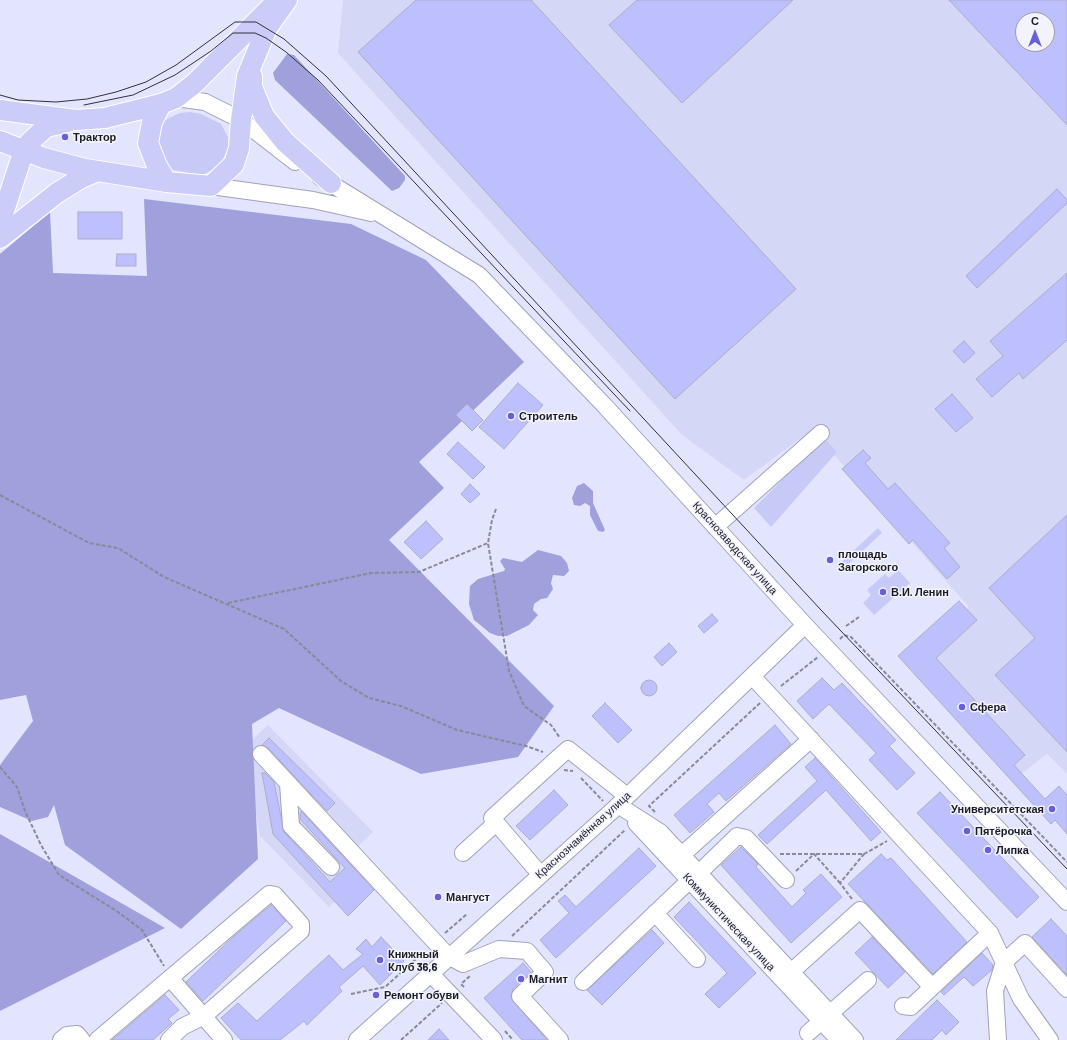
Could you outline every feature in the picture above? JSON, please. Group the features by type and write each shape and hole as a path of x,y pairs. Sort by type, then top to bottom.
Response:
{"main road":[{"path":"167,182 157,166 148,143 152,122 169,101 221,58 278,0"},
{"path":"0,140 61,163 98,171 167,182 211,186 234,164 240,148 241,120 247,76 267,28 287,0"},
{"path":"251,65 252,87 264,116 285,142 331,183"},
{"path":"0,224 24,150 46,127 76,120 105,118 169,101"},
{"path":"0,110 76,120"},
{"path":"0,238 42,203 68,185 98,171"}],"street":[{"path":"169,101 205,102 241,120"},
{"name":"Краснозаводская улица","path":"241,120 300,166 331,183 479,275 604,405 805,625 1067,902"},
{"path":"211,186 314,200 385,216"},
{"path":"715,527 821,433"},
{"name":"Краснознамённая улица","path":"357,1040 540,874 805,625"},
{"path":"752,676 990,933 1021,999 1050,1040"},
{"path":"677,859 811,739"},
{"path":"540,874 492,818 563,753"},
{"name":"Коммунистическая улица","path":"563,753 677,859 826,1017 839,1040"},
{"path":"261,754 448,956 463,964 499,949 527,951 546,972 520,996 560,1040"},
{"path":"288,784 291,826 331,867"},
{"path":"463,853 496,823"},
{"path":"583,982 737,836 746,838 786,880"},
{"path":"694,877 791,972 826,1017 855,1040"},
{"path":"97,1040 269,894 275,895 301,924 301,931 204,1016 182,1027 169,1040"},
{"path":"791,972 860,910 932,987"},
{"path":"655,913 697,959"},
{"path":"903,1006 911,1008 990,933"},
{"path":"998,1040 995,991 1004,962 1025,943 1067,989"},
{"path":"430,973 488,1038"},
{"path":"170,978 224,1040"},
{"path":"808,1033 868,980"},
{"path":"61,1040 67,1034 77,1034 82,1040"}],"path":[{"path":"0,496 89,543 118,548 164,577 284,629 341,681 369,698 401,706 457,730 563,753"},
{"path":"496,509 492,520 488,543 509,671 524,706 551,725 563,753"},
{"path":"226,604 371,573 419,572 488,543"},
{"path":"846,626 859,617"},
{"path":"840,639 844,635 850,637 1067,862"},
{"path":"649,806 770,695 821,655"},
{"path":"0,767 16,787 25,812 59,875 118,912 142,930 164,964 170,978"},
{"path":"547,768 574,771"},
{"path":"579,776 616,801"},
{"path":"499,949 628,827"},
{"path":"840,883 864,854 899,835"},
{"path":"761,854 864,854"},
{"path":"786,880 814,854"},
{"path":"814,854 840,883 860,910"},
{"path":"351,994 385,987 467,914"},
{"path":"462,984 472,974"},
{"path":"401,1040 444,1000"}],"shaded area":[{"path":"343,0 1067,0 1067,774 1047,754 1017,777 911,666 969,607 812,430 744,480 682,435 338,53"},
{"path":"287,54 294,55 405,176 405,180 399,188 392,191 275,80 273,73"},
{"path":"190,112 201,114 221,124 228,137 228,148 223,159 214,169 202,175 173,170 162,164 156,134 161,123 180,113"},
{"path":"144,199 351,224 426,260 524,362 419,462 444,488 389,540 554,706 518,757 421,774 279,708 252,724 258,859 181,929 65,845 54,805 48,817 32,821 0,807 0,765 33,721 26,695 0,700 0,254 50,212 53,273 147,276"},
{"path":"824,438 837,452 771,527 754,508"},
{"path":"584,483 593,491 593,503 605,530 603,532 598,531 590,515 590,506 585,503 580,506 574,505 572,498 577,486"},
{"path":"878,528 882,533 841,571 837,566"},
{"path":"538,550 561,556 567,563 569,571 564,576 553,575 551,583 553,589 547,598 541,599 534,604 533,610 538,615 529,625 507,636 498,636 490,633 474,620 469,604 470,586 478,579 504,571 505,569 500,561 503,558 522,562"},
{"path":"898,570 910,583 874,615 863,603 871,595 867,590 885,574 889,578"},
{"path":"268,725 373,832 355,849 371,866 329,907 260,836 245,747"},
{"path":"0,834 165,928 0,1011"}],"building":[{"path":"416,0 531,0 796,289 675,399 358,52"},
{"path":"637,0 793,0 682,103 609,25"},
{"path":"949,0 1067,0 1067,125"},
{"path":"1057,189 1067,200 1067,203 977,288 966,276"},
{"path":"78,212 122,212 122,239 78,239"},
{"path":"117,254 136,254 136,266 116,266"},
{"path":"1067,273 1067,340 1023,379 1019,373 992,397 976,379 1003,356 990,341"},
{"path":"964,341 975,353 964,363 953,351"},
{"name":"Строитель","path":"518,383 543,405 504,449 479,427"},
{"path":"952,394 973,418 956,432 935,409"},
{"path":"467,404 483,420 472,431 456,415"},
{"path":"458,442 485,467 473,479 447,454"},
{"path":"863,450 871,458 865,463 888,489 895,483 950,543 944,548 960,567 947,579 913,540 909,544 842,469"},
{"path":"470,484 480,494 470,503 461,494"},
{"path":"1067,515 1067,752 995,675 1035,638 989,588"},
{"path":"426,521 443,539 421,559 404,542"},
{"name":"Сфера","path":"959,601 977,620 936,658 1025,755 1014,765 1045,799 1059,786 1067,795 1067,834 1055,820 1051,824 898,656"},
{"path":"712,614 718,621 704,633 698,626"},
{"path":"669,643 677,652 662,666 654,657"},
{"path":"822,678 834,690 842,683 896,740 889,746 915,773 897,790 869,760 876,753 829,704 813,719 797,701"},
{"path":"646,680 652,680 657,685 655,694 652,696 646,696 641,691 641,685"},
{"path":"605,703 632,730 618,743 592,716"},
{"path":"775,725 791,744 726,801 719,793 707,804 714,812 690,833 674,815"},
{"path":"269,738 335,803 327,811 268,748 262,745"},
{"path":"815,758 881,832 871,841 826,790 767,844 758,835 817,781 805,767"},
{"path":"262,773 265,773 274,782 284,832 330,882 345,868 300,819 301,811 374,890 348,916 273,834"},
{"path":"554,790 568,805 530,840 516,826"},
{"path":"940,792 1039,897 1017,918 917,813"},
{"path":"741,847 758,864 756,867 792,907 806,893 803,890 821,874 842,897 791,943 721,865"},
{"path":"639,848 656,866 556,958 540,940 569,913 558,901 565,895 576,907"},
{"path":"881,854 887,860 891,858 967,942 933,974 848,884"},
{"path":"689,902 756,973 719,1008 705,994 727,973 674,917"},
{"path":"271,905 286,921 203,1001 186,982 233,937"},
{"path":"1051,919 1067,936 1067,975 1032,937"},
{"path":"652,930 664,943 602,1005 587,990"},
{"path":"381,937 404,961 380,985 363,966 339,987 342,991 307,1025 304,1021 280,1040 241,1040 221,1018 238,1003 257,1021 329,955 343,970 363,954 356,949 366,939 372,947"},
{"path":"872,937 905,972 888,988 855,953"},
{"path":"982,953 993,965 992,970 973,986 964,977 944,995 941,992"},
{"path":"523,963 531,972 513,989 511,998 547,1040 522,1040 484,998"},
{"path":"165,995 179,1010 168,1019 172,1023 153,1040 112,1040"},
{"path":"937,1000 959,1022 946,1035 942,1030 932,1040 896,1040"},
{"path":"439,1029 449,1040 428,1040"}],"tram line":[{"path":"0,95 18,100 56,102 87,99 116,92 146,82 176,65 235,22 256,22 284,39 326,76 821,610 1067,869"},
{"path":"84,105 133,95 175,75 211,51 233,33 255,33 266,38 286,52 318,80 630,411"}],"place":[{"name":"Трактор","path":"65,137"},
{"name":"Строитель","path":"511,416"},
{"name":"площадь Загорского","path":"830,560"},
{"name":"В.И. Ленин","path":"883,592"},
{"name":"Сфера","path":"962,707"},
{"name":"Университетская","path":"1052,809"},
{"name":"Пятёрочка","path":"967,831"},
{"name":"Липка","path":"988,850"},
{"name":"Мангуст","path":"438,897"},
{"name":"Книжный Клуб 36,6","path":"380,960"},
{"name":"Магнит","path":"521,979"},
{"name":"Ремонт обуви","path":"376,995"}]}
